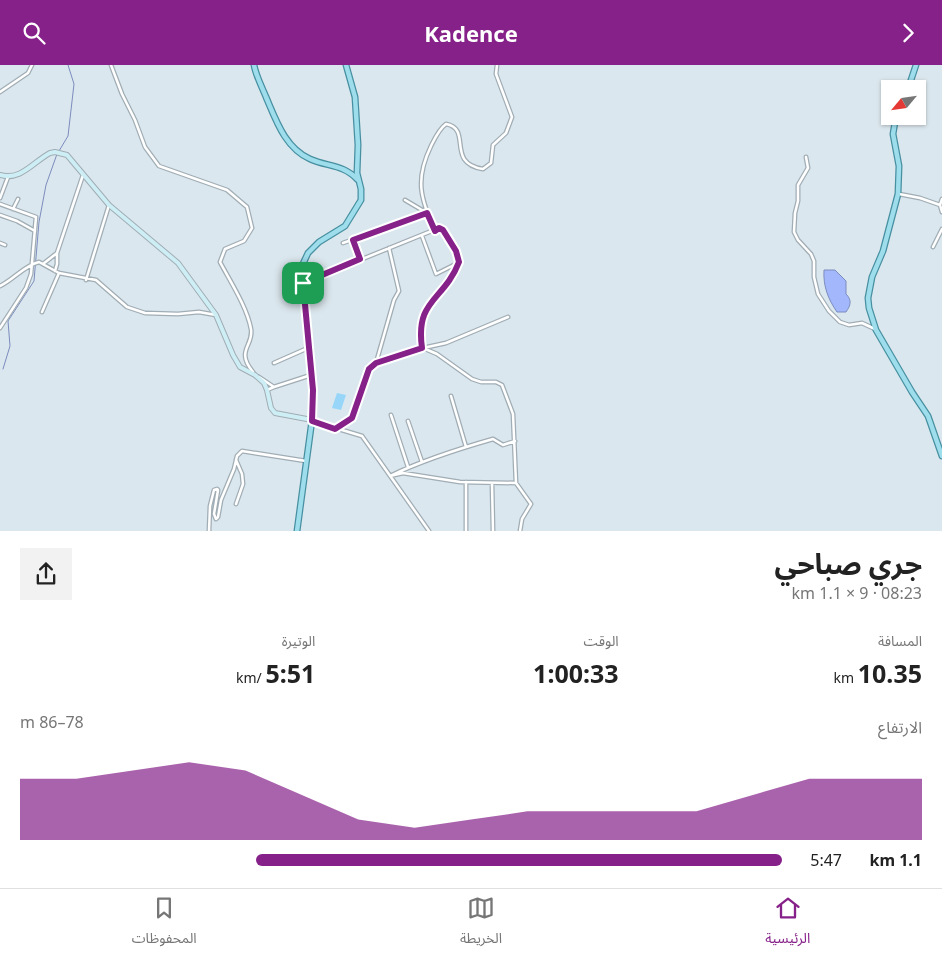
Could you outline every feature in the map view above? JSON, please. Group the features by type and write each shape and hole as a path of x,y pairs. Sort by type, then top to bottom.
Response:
{"main road":[{"path":"254,65 278,125 288,142 298,152 310,159 351,172 358,180"},
{"path":"297,531 312,421 313,390 301,268 308,253 319,242 345,226 361,200 357,173 358,145 355,97 346,65"},
{"path":"911,80 916,65"},
{"path":"894,125 893,134 899,167 898,194 884,251 872,277 868,298 869,308 876,330 928,416 942,456"},
{"path":"0,175 16,176 47,155 55,152 67,155 110,205 178,263 216,315 240,367 264,383 271,408 275,413 312,421"}],"street":[{"path":"0,91 28,73 32,65"},
{"path":"111,65 145,147 159,166 227,190 247,207 252,228 244,241 225,249 220,261 245,311 251,329 246,346 246,363 254,374 274,387"},
{"path":"435,231 427,213 422,191 420,173 423,162 446,123 454,126 460,137 464,161 469,165 483,169 491,163 493,145 506,133 512,117 496,74 498,65"},
{"path":"806,157 808,168 798,185 794,232 798,240 809,250 814,261 814,277 818,294 829,311 840,322 849,325 862,323 876,330"},
{"path":"55,271 57,253 84,175"},
{"path":"0,198 8,177"},
{"path":"898,194 920,198 940,205"},
{"path":"14,209 18,199"},
{"path":"942,199 940,205 942,212"},
{"path":"405,200 427,213"},
{"path":"0,204 36,217 31,274 26,288 0,328"},
{"path":"86,280 110,205"},
{"path":"343,243 427,213"},
{"path":"0,215 17,221 34,231"},
{"path":"303,283 439,228 443,230 456,251 459,262 450,282 427,307 422,318 420,331 422,348"},
{"path":"933,247 942,229"},
{"path":"422,236 436,274 459,262"},
{"path":"353,240 360,259"},
{"path":"0,243 5,245"},
{"path":"376,363 394,300 399,291 389,248"},
{"path":"0,286 10,281 32,264 41,263 57,253"},
{"path":"41,263 59,273 86,280 96,280 127,307 145,313 178,314 199,312 216,315"},
{"path":"42,312 59,273"},
{"path":"335,429 352,418 369,369 376,363 422,348 446,343 508,317"},
{"path":"274,363 308,348"},
{"path":"422,348 437,354 472,379 481,383 496,382 502,385 513,414 516,483 532,504 522,519 520,531"},
{"path":"267,390 311,375"},
{"path":"451,396 466,447"},
{"path":"391,415 408,467"},
{"path":"312,421 362,436 429,531"},
{"path":"408,421 422,462"},
{"path":"390,476 408,467 493,439 503,445 515,441"},
{"path":"209,531 210,506 214,490 218,490 214,515 216,519 237,456 242,451 306,461"},
{"path":"236,460 242,473 243,484 236,504"},
{"path":"390,476 403,473 466,482 516,483"},
{"path":"466,482 466,531"},
{"path":"492,483 493,531"}],"shaded area":[{"path":"824,270 835,270 846,281 846,294 850,303 846,312 837,312 831,302 825,287"},
{"path":"337,393 346,395 341,410 332,408"}],"waterway":[{"path":"59,151 68,136 74,84 68,65"},
{"path":"3,369 10,346 8,321 34,281 39,222 46,185 57,154"}],"route":[{"path":"427,213 435,231 439,228 443,230 459,258 454,276 427,307 422,318 420,331 422,348 376,363 369,369 352,418 335,429 312,421 313,390 303,283 360,259 353,240 427,213"}]}
